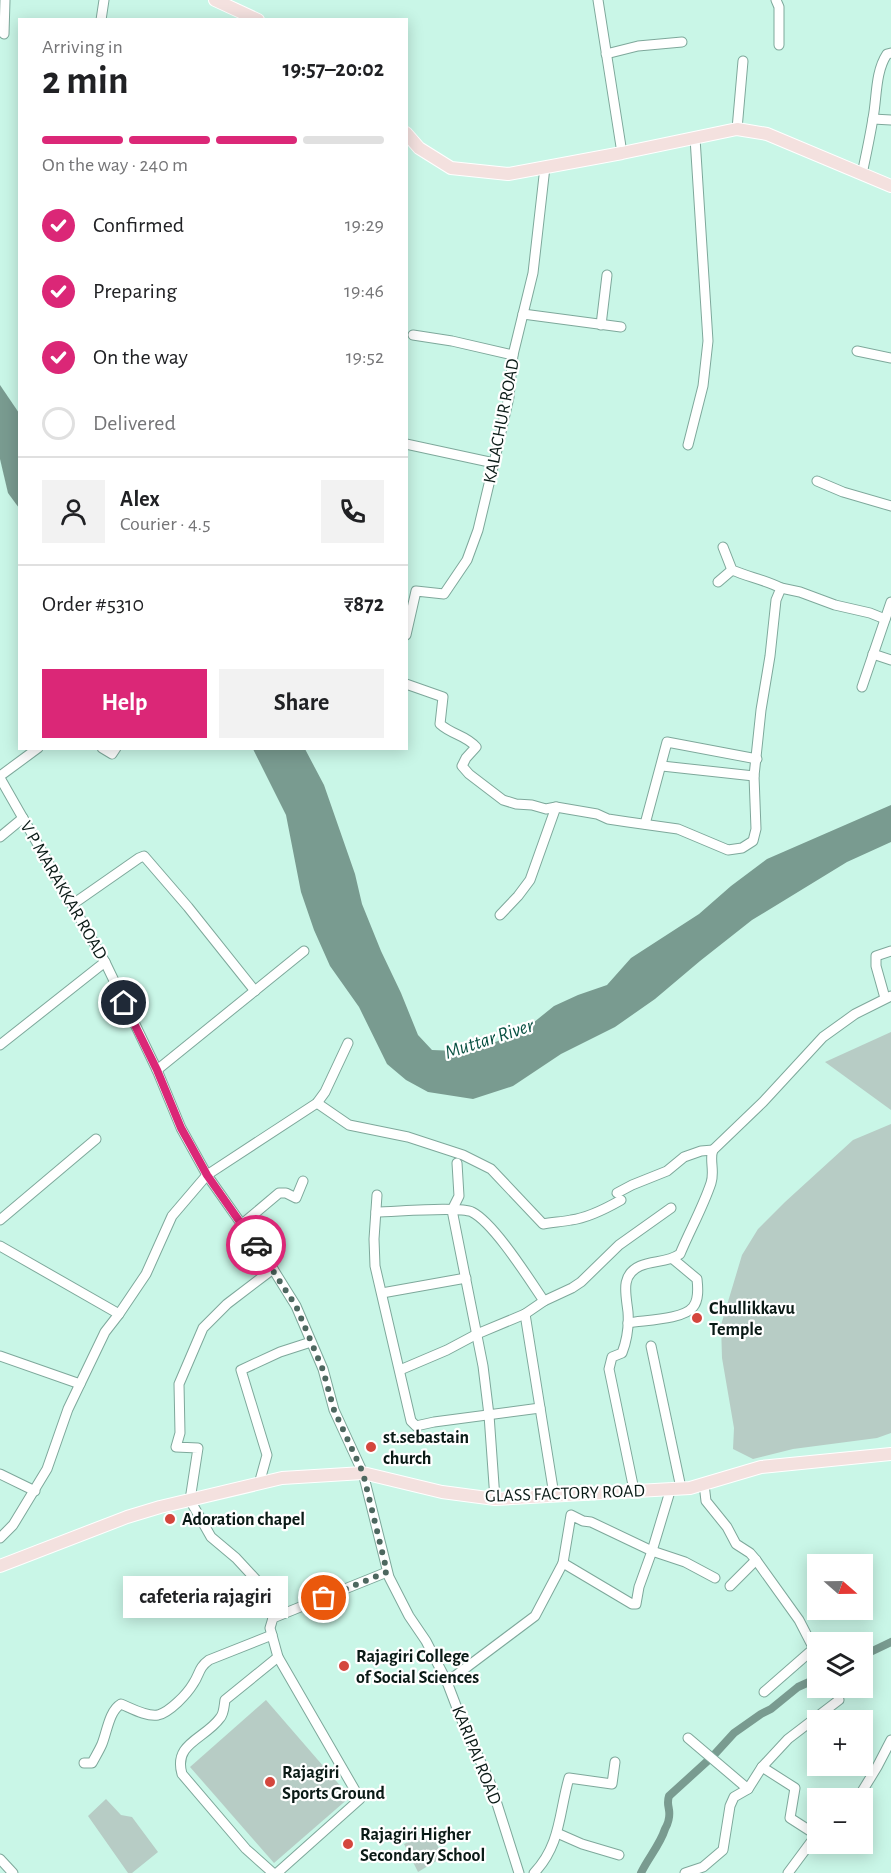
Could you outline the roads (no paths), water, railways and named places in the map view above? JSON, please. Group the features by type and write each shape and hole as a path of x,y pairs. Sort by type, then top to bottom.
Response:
{"main road":[{"path":"215,0 254,18"},
{"path":"408,135 419,148 451,168 508,174 737,129 767,134 891,186"},
{"name":"GLASS FACTORY ROAD","path":"0,1566 160,1507 282,1478 363,1473 442,1492 495,1499 690,1488 761,1467 891,1454"}],"street":[{"path":"4,34 5,0"},
{"path":"101,18 104,0"},
{"path":"598,0 622,153"},
{"path":"776,0 779,7 779,45"},
{"path":"606,54 638,46 682,42"},
{"path":"862,174 879,76 885,57 891,53"},
{"path":"737,129 743,62"},
{"path":"873,119 891,120"},
{"path":"688,445 703,386 708,341 695,138"},
{"name":"KALACHUR ROAD","path":"408,626 416,591 444,594 467,560 478,530 509,397 513,355 533,273 545,167"},
{"path":"601,325 607,275"},
{"path":"523,314 621,327"},
{"path":"413,335 513,355"},
{"path":"857,351 891,358"},
{"path":"408,444 494,462"},
{"path":"818,481 843,492 891,506"},
{"path":"723,547 732,570 762,579 781,588 885,619"},
{"path":"718,582 732,570"},
{"path":"408,685 443,697 440,724 448,731 470,739 476,747 462,766 503,800 546,809 556,807 597,814 608,819 678,829 728,850 742,848 753,841 756,829 754,777 776,600 781,588"},
{"path":"862,687 891,602"},
{"path":"873,654 891,660"},
{"path":"645,824 668,742 757,759"},
{"path":"0,777 36,750"},
{"path":"662,766 754,777"},
{"name":"V P MARAKKAR ROAD","path":"0,777 105,962 157,1070 181,1128 207,1175 241,1225"},
{"path":"500,915 530,880 556,807"},
{"path":"0,837 23,818"},
{"path":"74,904 144,856 255,991"},
{"path":"157,1070 304,951"},
{"path":"633,1490 609,1369 612,1357 622,1353 626,1341 628,1313 625,1286 627,1276 639,1266 673,1259 680,1254 711,1182 714,1166 711,1155 713,1150 763,1102 822,1037 855,1014 888,997 876,966 876,956 891,951"},
{"path":"0,1045 105,962"},
{"path":"0,1538 13,1525 47,1469 68,1409 105,1332 146,1275 172,1216 207,1175 317,1103 325,1092 348,1043"},
{"path":"317,1103 349,1125 408,1137 463,1155 491,1168 543,1224 571,1221 606,1209 619,1197 668,1171 684,1157 701,1151 713,1150"},
{"path":"0,1220 96,1139"},
{"path":"457,1163 459,1196 452,1210 483,1366 495,1499"},
{"path":"241,1225 279,1193 296,1198 303,1181"},
{"path":"378,1195 374,1239 375,1266 411,1421 416,1426 540,1408"},
{"path":"400,1370 525,1314 544,1301 572,1288 619,1245 671,1208"},
{"path":"376,1212 470,1211 482,1219 505,1245 544,1301"},
{"name":"KARIPAI ROAD","path":"241,1225 296,1306 323,1370 334,1410 363,1473 387,1572 447,1682 491,1785 519,1873"},
{"path":"0,1246 119,1314"},
{"path":"628,1323 674,1317 692,1309 699,1290 697,1279 673,1259"},
{"path":"273,1269 227,1304 203,1328 179,1384 180,1433 176,1448 198,1448 190,1500 211,1537 236,1558 261,1585 273,1618 270,1628 278,1657 360,1799 275,1873 246,1849 183,1774 180,1756 184,1749 209,1730 222,1716 225,1700 278,1657"},
{"path":"382,1293 466,1278"},
{"path":"525,1314 554,1495"},
{"path":"259,1484 267,1455 241,1370 311,1341"},
{"path":"563,1563 632,1604 636,1604 639,1587 676,1488 651,1346"},
{"path":"0,1356 80,1384"},
{"path":"0,1474 35,1491"},
{"path":"704,1484 706,1501 727,1527 736,1544 756,1560 807,1635"},
{"path":"447,1682 532,1620 563,1563 574,1494"},
{"path":"571,1515 652,1551 685,1562 715,1578"},
{"path":"730,1586 756,1560"},
{"path":"273,1618 387,1572"},
{"path":"84,1763 92,1763 103,1743 112,1713 117,1705 121,1704 147,1714 158,1715 182,1698 195,1682 201,1666 209,1660 272,1635"},
{"path":"764,1692 807,1654"},
{"path":"685,1873 703,1867 723,1850 730,1806 734,1797 748,1789 762,1767 788,1739 839,1700 838,1698"},
{"path":"688,1738 748,1789"},
{"path":"864,1788 891,1740"},
{"path":"534,1873 542,1864 557,1833 569,1778 612,1784 615,1762"},
{"path":"762,1767 795,1788 790,1818 807,1830"},
{"path":"557,1833 582,1844 619,1855"},
{"path":"788,1873 807,1847"},
{"path":"0,1859 13,1873"}],"water":[{"path":"0,385 18,412 18,507 8,493 0,459"},
{"path":"254,750 306,750 324,785 355,874 362,904 381,951 418,1035 432,1050 457,1051 485,1046 523,1031 554,1006 607,985 631,958 699,914 767,859 891,805 891,842 847,862 752,920 655,999 615,1027 561,1054 513,1086 473,1099 428,1092 406,1080 387,1064 359,1007 330,966 314,930 301,892 286,815"}],"waterway":[{"path":"873,1651 891,1642"},
{"path":"641,1873 667,1825 669,1796 713,1756 734,1733 807,1683"}],"place":[{"name":"Chullikkavu Temple","path":"697,1318"},
{"name":"st.sebastain church","path":"371,1447"},
{"name":"Adoration chapel","path":"170,1519"},
{"name":"cafeteria rajagiri","path":"324,1598"},
{"name":"Rajagiri College of Social Sciences","path":"344,1666"},
{"name":"Rajagiri Sports Ground","path":"270,1782"},
{"name":"Rajagiri Higher Secondary School","path":"348,1844"}],"water label":[{"name":"Muttar River","path":"489,1038"}]}
